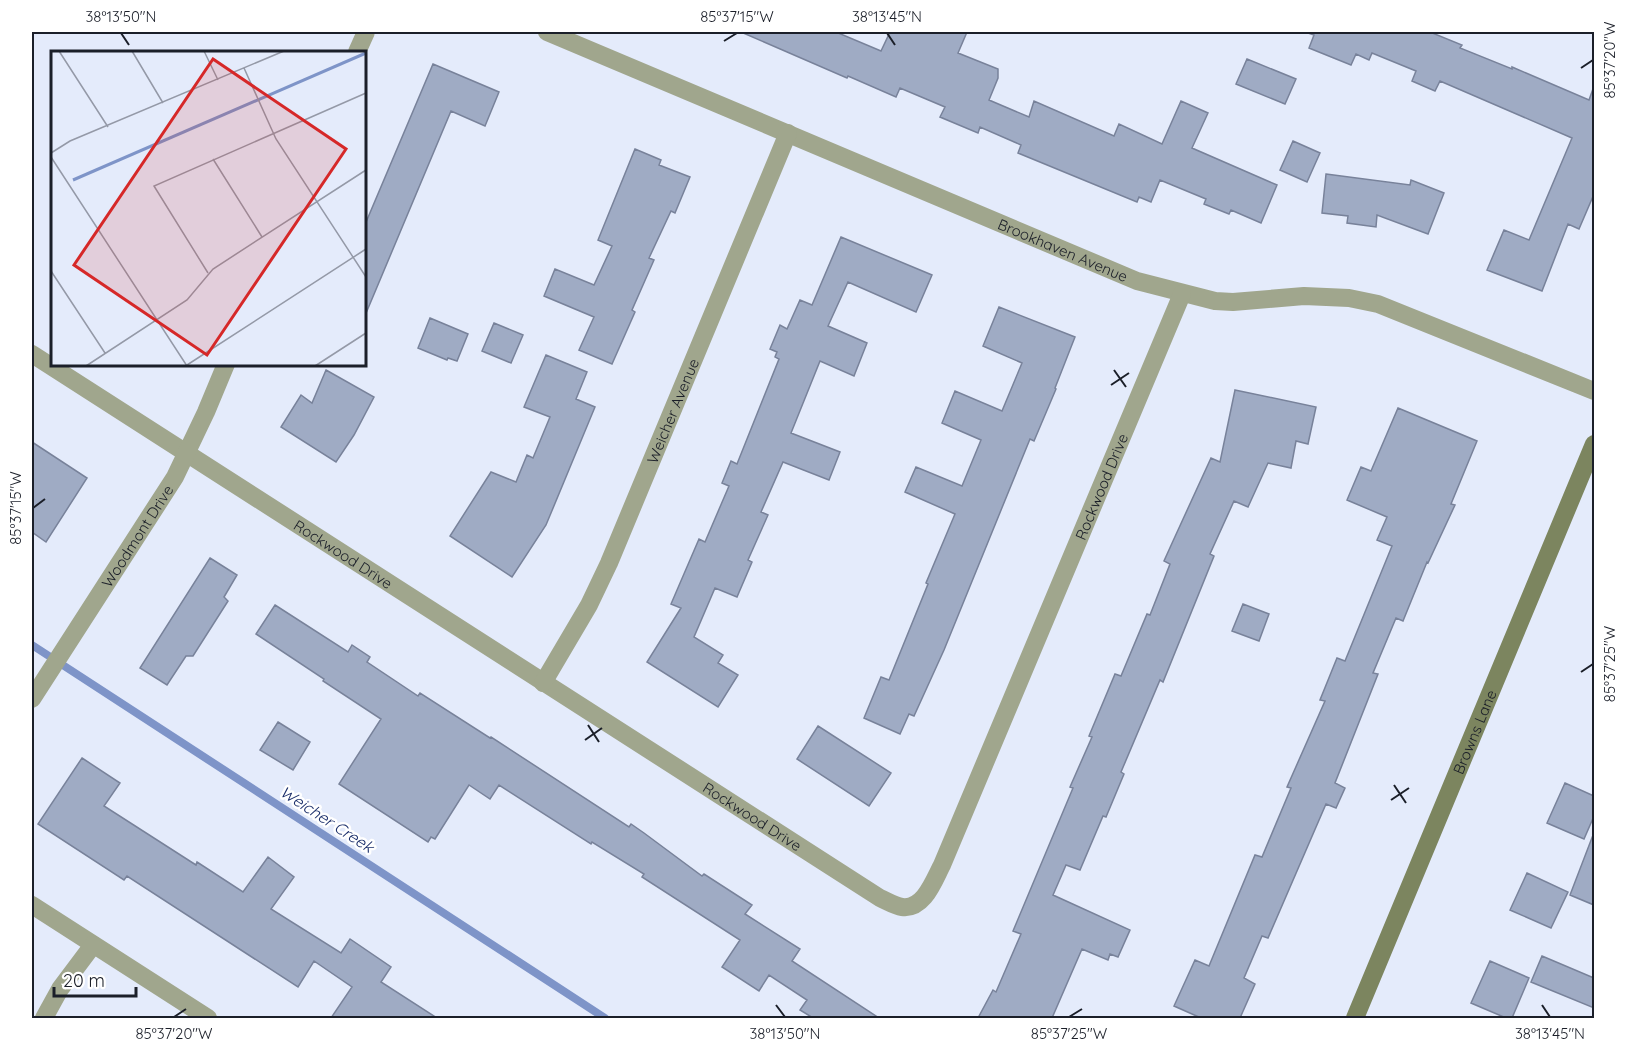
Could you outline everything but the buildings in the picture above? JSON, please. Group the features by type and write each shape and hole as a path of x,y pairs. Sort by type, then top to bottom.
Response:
{"street":[{"path":"357,51 366,32"},
{"name":"Brookhaven Avenue","path":"547,32 1137,282 1215,301 1233,302 1304,296 1349,298 1378,304 1594,391"},
{"name":"Weicher Avenue","path":"543,683 589,605 609,563 788,133"},
{"name":"Rockwood Drive","path":"32,354 880,898 903,907 918,904 942,865 1182,294"},
{"name":"Woodmont Drive","path":"32,699 175,477 225,366"},
{"name":"Browns Lane","path":"1355,1018 1594,444"},
{"path":"32,905 208,1018"},
{"path":"44,1018 60,989 93,945"}],"waterway":[{"name":"Weicher Creek","path":"32,645 605,1018"}]}
